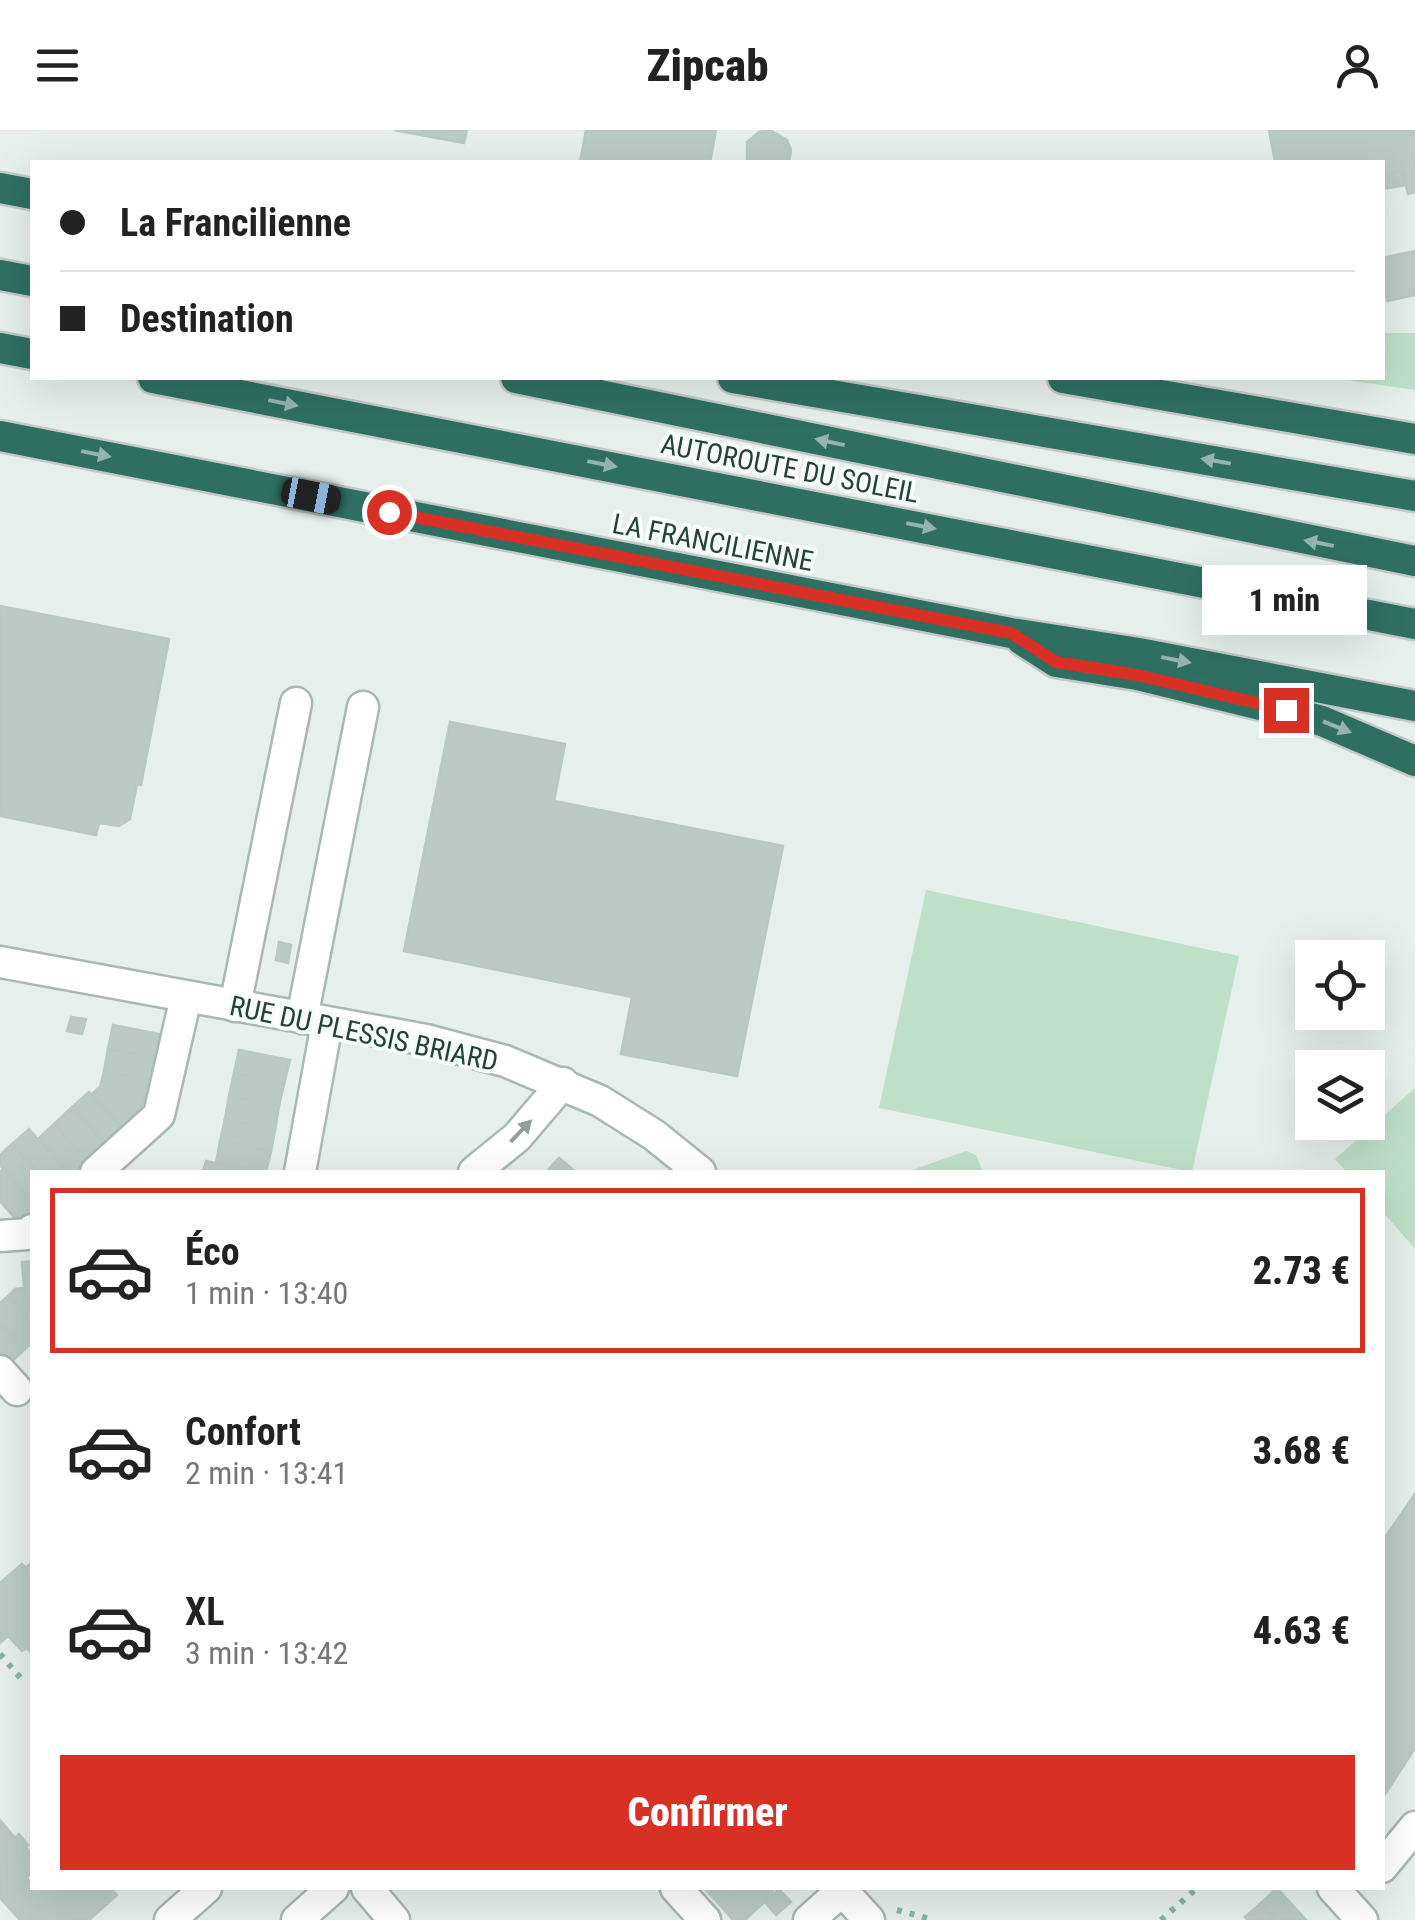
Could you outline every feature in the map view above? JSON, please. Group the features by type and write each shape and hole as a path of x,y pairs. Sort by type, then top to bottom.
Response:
{"highway":[{"path":"0,188 30,194"},
{"path":"0,275 30,281"},
{"path":"0,348 30,354"},
{"name":"AUTOROUTE DU SOLEIL","path":"163,380 1415,624"},
{"name":"AUTOROUTE DU SOLEIL","path":"526,380 1415,562"},
{"path":"745,380 1415,496"},
{"path":"1075,380 1415,440"},
{"name":"LA FRANCILIENNE","path":"0,436 1011,633 1139,653 1415,706"},
{"path":"1011,633 1056,662 1137,675 1286,710 1415,761"}],"street":[{"path":"236,1006 296,703"},
{"path":"300,1170 314,1021 364,708"},
{"name":"RUE DU PLESSIS BRIARD","path":"0,962 445,1045 506,1061 600,1101 654,1135 698,1170"},
{"path":"98,1170 159,1115 186,997"},
{"path":"476,1170 518,1136 563,1083"},
{"path":"0,1236 30,1232"},
{"path":"1385,1864 1415,1827"},
{"path":"170,1920 204,1890"},
{"path":"297,1920 332,1890"},
{"path":"369,1890 394,1920"},
{"path":"678,1890 705,1920"},
{"path":"809,1920 841,1890"},
{"path":"845,1890 869,1920"}],"path":[{"path":"0,1654 24,1682"},
{"path":"1160,1920 1195,1890"}],"green space":[{"path":"1385,333 1415,333 1415,390 1346,380 1385,380"},
{"path":"926,890 1239,956 1192,1170 879,1108"},
{"path":"1415,1088 1415,1249 1385,1214 1385,1170 1345,1170 1335,1159 1356,1140 1385,1140 1385,1115"},
{"path":"966,1151 976,1155 982,1170 912,1170"}],"building":[{"path":"394,130 467,130 464,143"},
{"path":"586,130 716,130 710,160 580,160"},
{"path":"770,130 787,140 789,160 747,160 747,142 759,132"},
{"path":"1269,130 1415,130 1415,192 1408,194 1403,171 1385,174 1385,160 1275,160"},
{"path":"1403,171 1406,185 1385,188 1385,174"},
{"path":"1415,251 1415,295 1387,301 1385,257"},
{"path":"0,606 169,639 141,785 137,784 130,819 119,826 99,823 96,835 0,816"},
{"path":"450,722 565,744 554,801 783,846 737,1076 621,1054 632,997 404,951"},
{"path":"279,942 291,945 288,963 276,960"},
{"path":"71,1017 86,1019 82,1034 67,1031"},
{"path":"113,1025 164,1035 158,1058 108,1049"},
{"path":"108,1049 158,1058 154,1083 104,1071"},
{"path":"239,1050 290,1060 284,1084 234,1073"},
{"path":"104,1071 148,1080 141,1110 121,1127 91,1095 100,1087"},
{"path":"234,1073 284,1084 279,1106 229,1096"},
{"path":"89,1092 125,1130 107,1146 72,1107"},
{"path":"229,1096 279,1106 275,1130 225,1119"},
{"path":"72,1107 107,1146 89,1162 54,1124"},
{"path":"225,1119 275,1130 271,1151 220,1141"},
{"path":"54,1124 89,1162 79,1170 66,1170 38,1139"},
{"path":"29,1129 66,1170 35,1170 12,1144"},
{"path":"220,1141 271,1151 266,1170 216,1163"},
{"path":"12,1144 35,1170 30,1170 30,1200 0,1165 0,1155"},
{"path":"559,1158 574,1170 548,1170"},
{"path":"206,1161 247,1170 204,1170"},
{"path":"3,1169 30,1200 30,1215 20,1224 0,1201"},
{"path":"30,1261 30,1323 8,1296 15,1289 24,1288 22,1262"},
{"path":"8,1296 30,1323 30,1345 24,1350 0,1323 0,1303"},
{"path":"0,1323 24,1350 7,1366 0,1358"},
{"path":"1415,1494 1415,1748 1385,1794 1385,1538"},
{"path":"22,1564 26,1568 30,1564 30,1652 27,1648 22,1651 8,1636 0,1643 0,1583"},
{"path":"0,1820 15,1838 19,1834 28,1845 30,1890 112,1890 117,1895 89,1920 20,1920 0,1898"},
{"path":"706,1890 738,1890 720,1905"},
{"path":"738,1890 774,1893 745,1920 733,1920 720,1905"},
{"path":"780,1890 791,1902 776,1915 765,1902"},
{"path":"1279,1890 1306,1920 1276,1920 1261,1903"},
{"path":"1261,1903 1276,1920 1245,1917"}],"route":[{"path":"389,512 1011,633 1056,662 1137,675 1286,710"}]}
